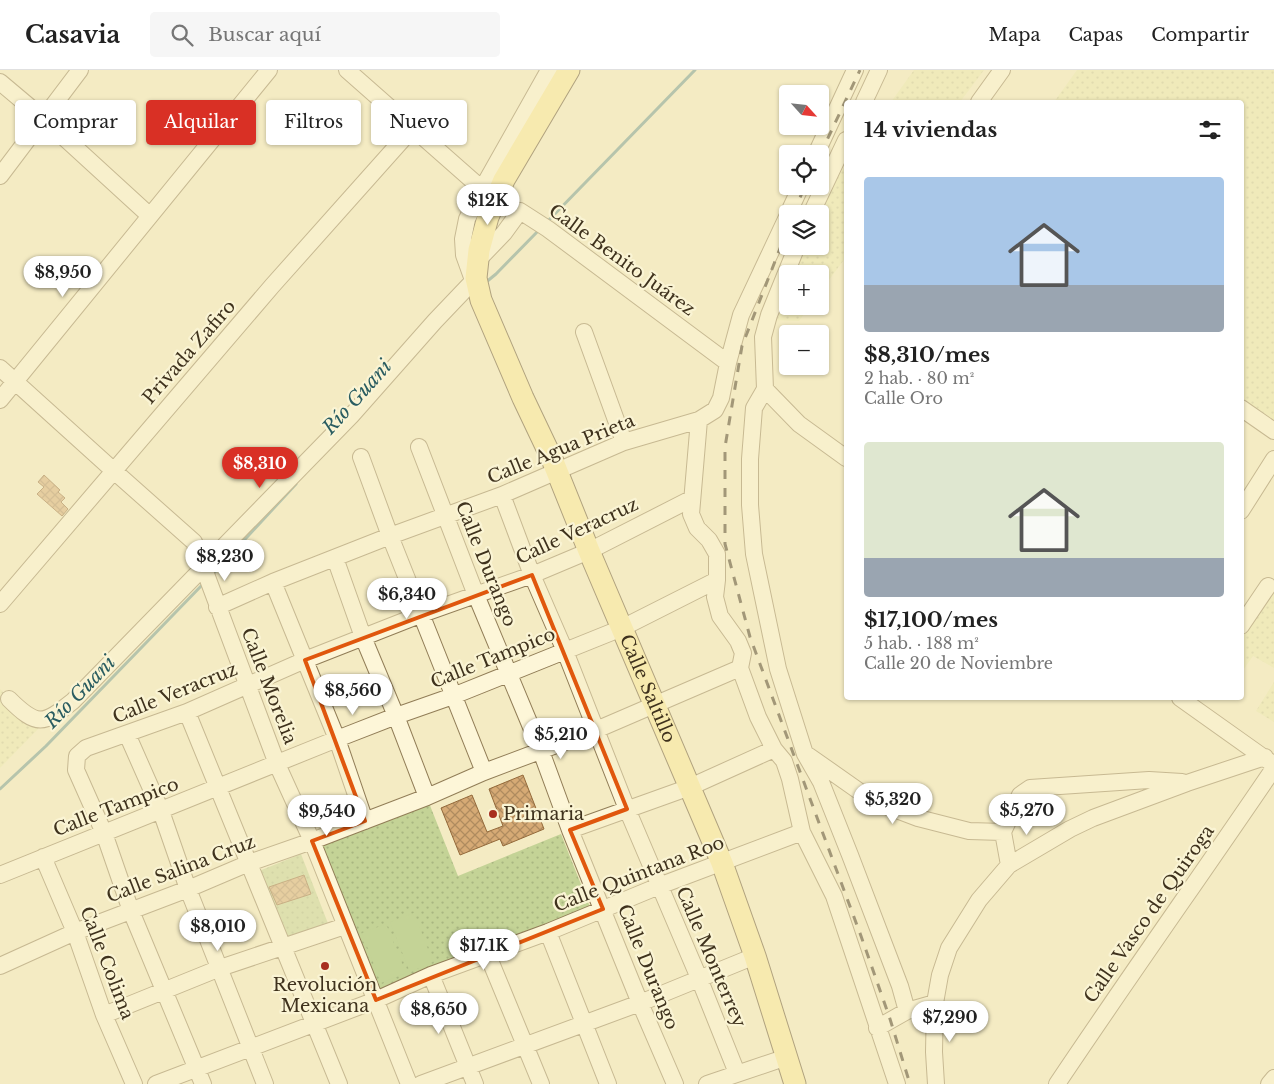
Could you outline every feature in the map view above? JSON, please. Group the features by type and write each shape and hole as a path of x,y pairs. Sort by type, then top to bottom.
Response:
{"main road":[{"path":"477,280 481,239 504,180 569,70"},
{"name":"Calle Saltillo","path":"477,280 589,551 722,863 756,956 795,1084"}],"street":[{"path":"58,100 80,70"},
{"path":"0,400 269,70"},
{"path":"347,70 380,100"},
{"path":"8,699 35,720 53,717 74,701 205,571 477,280 464,255 463,239 467,220 482,189 548,70"},
{"path":"820,145 855,70"},
{"path":"865,100 879,70"},
{"path":"980,100 1002,70"},
{"path":"0,82 21,100"},
{"path":"815,205 844,144"},
{"path":"0,176 24,145"},
{"path":"72,145 150,216"},
{"name":"Privada Zafiro","path":"0,604 272,286 398,145"},
{"path":"431,145 482,189"},
{"name":"Calle Benito Juárez","path":"477,280 504,233 520,210 728,363"},
{"path":"779,233 741,315 721,398 715,410 699,420 691,514 697,528 709,540 717,554 715,597 720,616 738,641 743,653 740,668 758,717 774,749 784,761 802,832 834,896 897,1084"},
{"path":"794,255 769,314 763,337 764,389 754,408 750,459 750,506 754,554 778,669 805,754 821,782 850,855 900,986 906,1011"},
{"path":"584,332 624,442"},
{"name":"Calle Morelia","path":"0,368 194,542 277,764 312,841 409,1084"},
{"path":"764,389 799,424 844,457"},
{"path":"1244,410 1274,431"},
{"name":"Calle Agua Prieta","path":"216,604 390,536 502,495 624,442 699,420"},
{"name":"Calle Durango","path":"419,448 476,595 541,751 570,830 675,1084"},
{"path":"361,457 390,536 484,772"},
{"path":"1244,506 1274,459"},
{"name":"Calle Monterrey","path":"502,495 532,575 565,651 627,809 737,1073"},
{"name":"Calle Veracruz","path":"104,833 76,770 77,756 86,748 187,712 305,660 422,614 532,575 589,551 691,499"},
{"path":"335,558 363,637 427,797"},
{"name":"Calle Tampico","path":"0,875 336,739 453,696 622,628 717,580"},
{"path":"273,582 336,739 366,821"},
{"path":"1244,622 1268,586"},
{"name":"Calle Salina Cruz","path":"0,966 75,932 188,889 249,863 366,821 484,772 596,730 740,668"},
{"path":"1190,700 1271,763"},
{"path":"187,712 339,1084"},
{"path":"127,734 161,811 188,889 265,1084"},
{"path":"570,830 690,787 774,749"},
{"path":"805,754 873,801 918,818 969,831 1003,832"},
{"path":"936,1084 934,1052 935,1003 940,975 949,948 979,900 1009,865 1078,825 1187,783 1271,763"},
{"name":"Calle Vasco de Quiroga","path":"1057,1084 1118,993 1186,898 1271,763"},
{"path":"1009,865 1003,832 1020,795 1030,788 1150,780 1187,783"},
{"name":"Calle Quintana Roo","path":"156,1084 200,1076 251,1047 376,1000 487,953 548,932 659,886 802,832"},
{"path":"104,833 131,911 200,1076"},
{"name":"Calle Colima","path":"43,857 75,932 104,1015 134,1084"},
{"path":"104,1015 220,968 345,926"},
{"path":"548,932 608,1084"},
{"path":"487,953 542,1084"},
{"path":"421,1084 640,1003 756,956"},
{"path":"432,975 475,1084"},
{"path":"877,1028 906,1011 935,1003"},
{"path":"707,1084 787,1057"},
{"path":"1269,1084 1274,1078"}],"highlighted area":[{"path":"532,575 627,809 570,830 603,909 376,1000 312,841 365,821 305,660"}],"shaded area":[{"path":"914,70 984,70 962,100 892,100"},
{"path":"1077,70 1274,70 1274,423 1244,400 1244,100 1055,100"},
{"path":"844,168 844,260 829,280 829,265 797,265 800,255 829,255 829,205 824,205"},
{"path":"779,305 779,315 803,315 799,321 773,320"},
{"path":"1274,588 1274,668 1253,656 1244,669 1244,623"},
{"path":"1274,682 1274,722 1256,711"},
{"path":"0,689 39,728 0,768"}],"green space":[{"path":"429,803 458,876 561,834 590,907 371,995 313,850"},
{"path":"301,854 329,926 281,945 254,873"},
{"path":"414,913 433,962 410,972 390,922"},
{"path":"386,924 406,973 381,983 362,933"}],"building":[{"path":"44,475 60,490 58,492 65,498 61,502 68,509 62,516 37,494 44,487 38,482"},
{"path":"523,775 544,829 503,846 500,839 460,855 441,808 472,795 487,832 503,826 489,789"},
{"path":"304,875 311,894 277,905 269,887"}],"waterway":[{"name":"Río Guani","path":"547,222 695,70"},
{"name":"Río Guani","path":"485,283 539,230"},
{"name":"Río Guani","path":"212,575 296,484"},
{"name":"Río Guani","path":"0,789 46,746 204,583"}],"railway":[{"path":"846,100 860,70"},
{"path":"825,145 844,104"},
{"path":"797,205 801,195"},
{"path":"779,251 742,346 725,447 725,544 750,637 861,936 910,1084"}],"place":[{"name":"Primaria","path":"493,814"},
{"name":"Revolución Mexicana","path":"325,966"}]}
